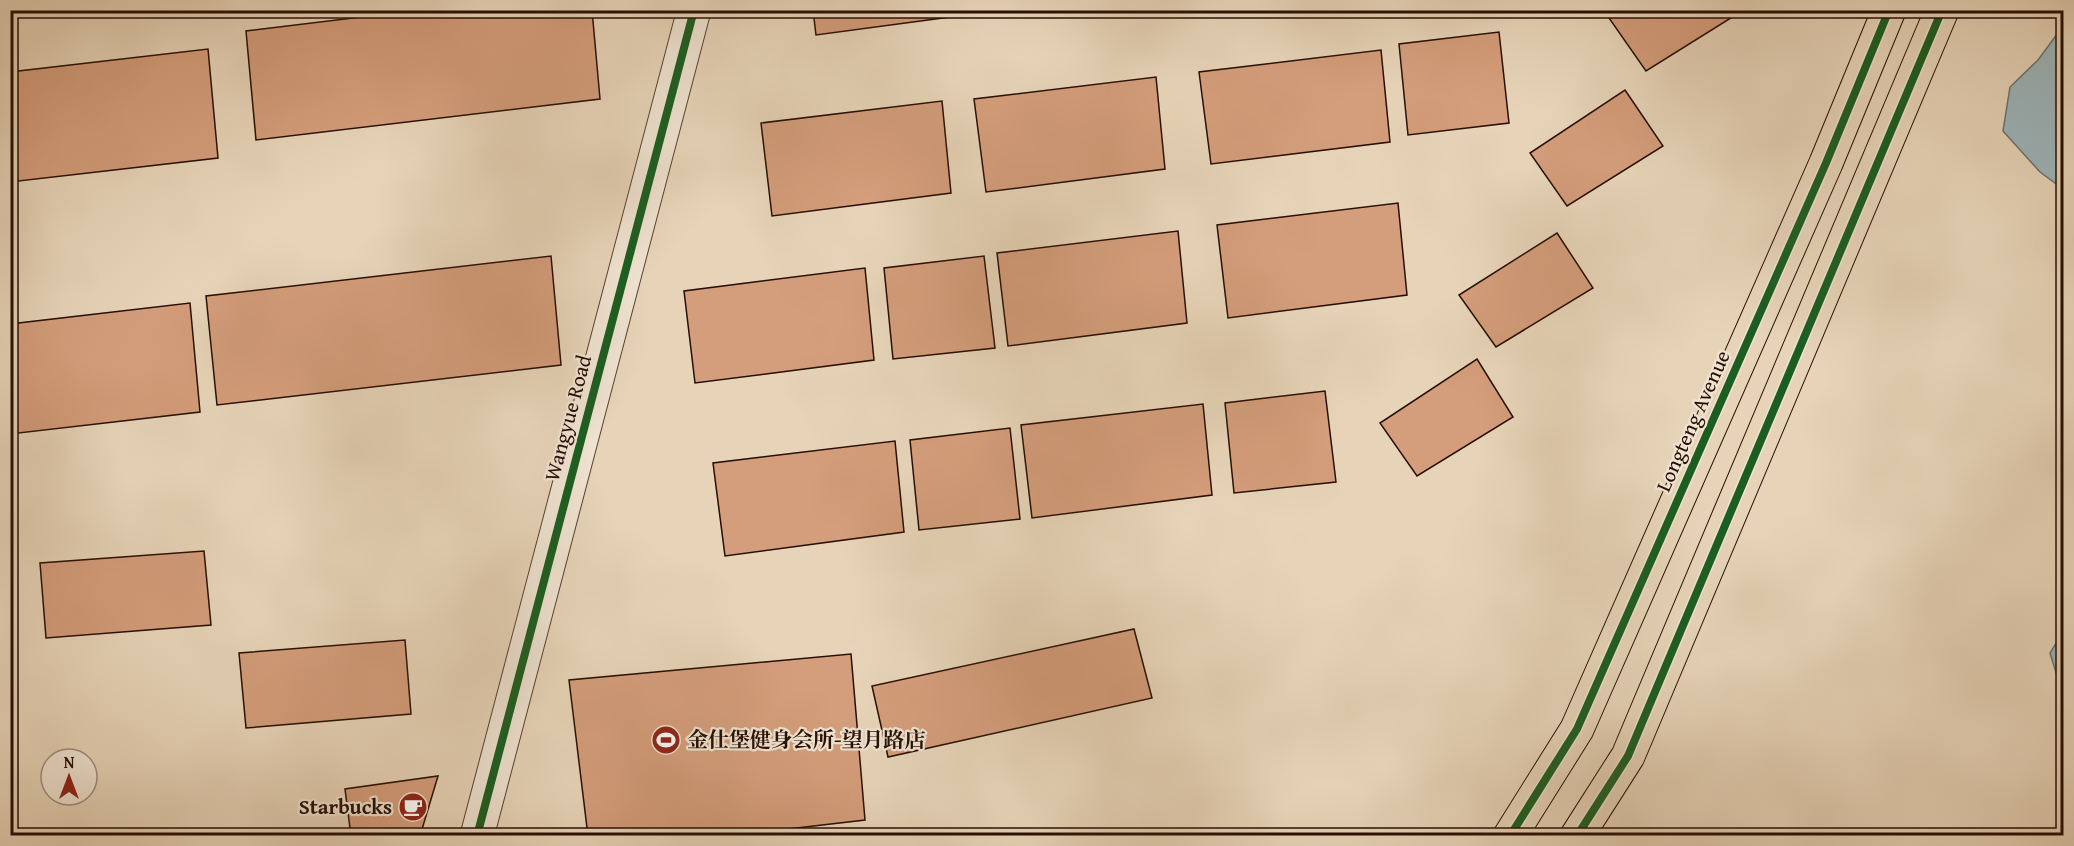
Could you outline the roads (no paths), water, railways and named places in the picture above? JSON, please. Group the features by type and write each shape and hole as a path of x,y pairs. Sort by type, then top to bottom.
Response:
{"main road":[{"name":"Longteng Avenue","path":"1510,836 1577,729 1826,164 1889,10"},
{"path":"1577,836 1628,756 1942,10"}],"street":[{"name":"Wangyue Road","path":"477,836 694,10"}],"water":[{"path":"2063,26 2063,189 2040,172 2003,131 2010,87 2038,60"},
{"path":"2063,632 2063,695 2050,653"}],"place":[{"name":"金仕堡健身会所-望月路店","path":"666,740"},
{"name":"Starbucks","path":"413,807"}]}
